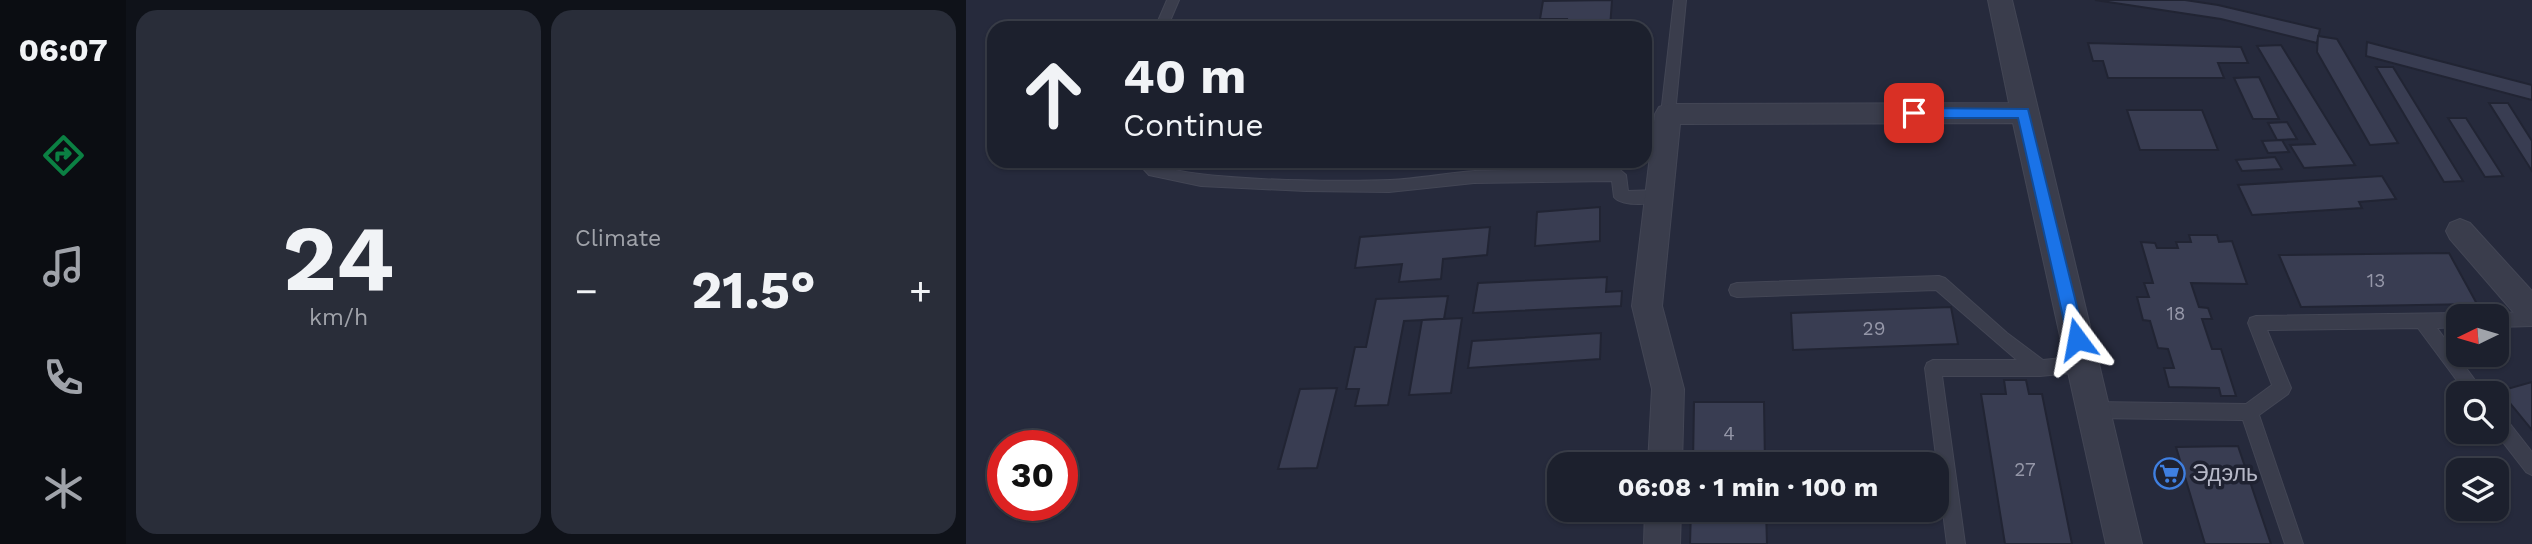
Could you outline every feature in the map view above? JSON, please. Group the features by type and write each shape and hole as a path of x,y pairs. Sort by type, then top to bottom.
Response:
{"street":[{"path":"2000,0 2124,544"},
{"path":"1665,452 1668,389 1647,306 1668,114 2024,113"},
{"path":"2460,231 2532,312"},
{"path":"1662,544 1663,522"}],"lane":[{"path":"1164,21 1173,0"},
{"path":"1668,114 1679,0"},
{"path":"1151,168 1154,171 1200,180 1306,185 1389,186 1474,177 1619,174 1620,197 1659,196"},
{"path":"1737,290 1939,284 2040,368"},
{"path":"2510,320 2532,319"},
{"path":"2093,410 2249,412 2282,388 2256,323 2446,320"},
{"path":"2422,321 2467,381"},
{"path":"1956,544 1933,368 2040,368 2082,364"},
{"path":"2249,412 2294,544"},
{"path":"2509,436 2532,466"}],"building":[{"path":"1612,0 1610,21 1540,19 1543,1"},
{"path":"2095,0 2185,0 2320,29 2317,43 2221,19"},
{"path":"2318,36 2337,39 2398,143 2370,145 2317,52"},
{"path":"2367,42 2532,85 2532,100 2366,56"},
{"path":"2088,43 2241,47 2248,63 2218,63 2224,78 2108,78 2103,61 2093,61"},
{"path":"2281,45 2355,165 2304,168 2290,145 2315,144 2257,46"},
{"path":"2376,67 2393,67 2463,181 2444,182"},
{"path":"2259,77 2279,119 2253,119 2234,78"},
{"path":"2489,103 2508,103 2532,141 2532,171"},
{"path":"2127,110 2202,110 2218,150 2140,150"},
{"path":"2448,118 2466,118 2503,176 2485,177"},
{"path":"2287,122 2297,139 2277,140 2268,123"},
{"path":"2282,140 2289,152 2268,153 2262,141"},
{"path":"2275,157 2282,169 2242,171 2236,160"},
{"path":"2382,176 2396,199 2359,202 2362,208 2252,215 2238,185"},
{"path":"1600,207 1600,241 1535,246 1537,212"},
{"path":"1490,227 1487,255 1443,259 1441,279 1399,282 1402,264 1355,268 1360,237"},
{"path":"2189,235 2217,235 2219,242 2232,241 2247,284 2191,283 2199,307 2208,308 2212,319 2202,319 2212,349 2221,349 2236,396 2221,396 2219,388 2169,387 2164,368 2174,368 2168,349 2158,348 2150,321 2143,320 2137,297 2149,297 2144,283 2153,283 2141,242 2155,243 2157,248 2178,248 2176,242 2191,242"},
{"path":"2449,253 2477,304 2301,307 2279,255"},
{"path":"1607,277 1606,292 1622,291 1621,306 1473,313 1478,283"},
{"path":"1448,296 1444,319 1404,321 1388,405 1355,406 1359,389 1346,389 1355,347 1366,347 1376,299"},
{"path":"1951,307 1958,344 1793,350 1791,313"},
{"path":"1462,318 1451,393 1409,395 1422,320"},
{"path":"1601,333 1600,359 1468,368 1472,341"},
{"path":"2004,380 2026,380 2029,394 2042,394 2072,544 2005,544 1981,394 2006,394"},
{"path":"2532,382 2532,430 2509,402 2509,388"},
{"path":"1337,388 1317,468 1278,469 1300,389"},
{"path":"1694,402 1764,402 1765,452 1693,452"},
{"path":"2238,446 2271,544 2205,544 2176,447"},
{"path":"1691,522 1766,522 1767,544 1690,544"}],"place":[{"name":"Эдэль","path":"2169,473"}],"route":[{"path":"1914,113 2024,113 2077,339"}]}
